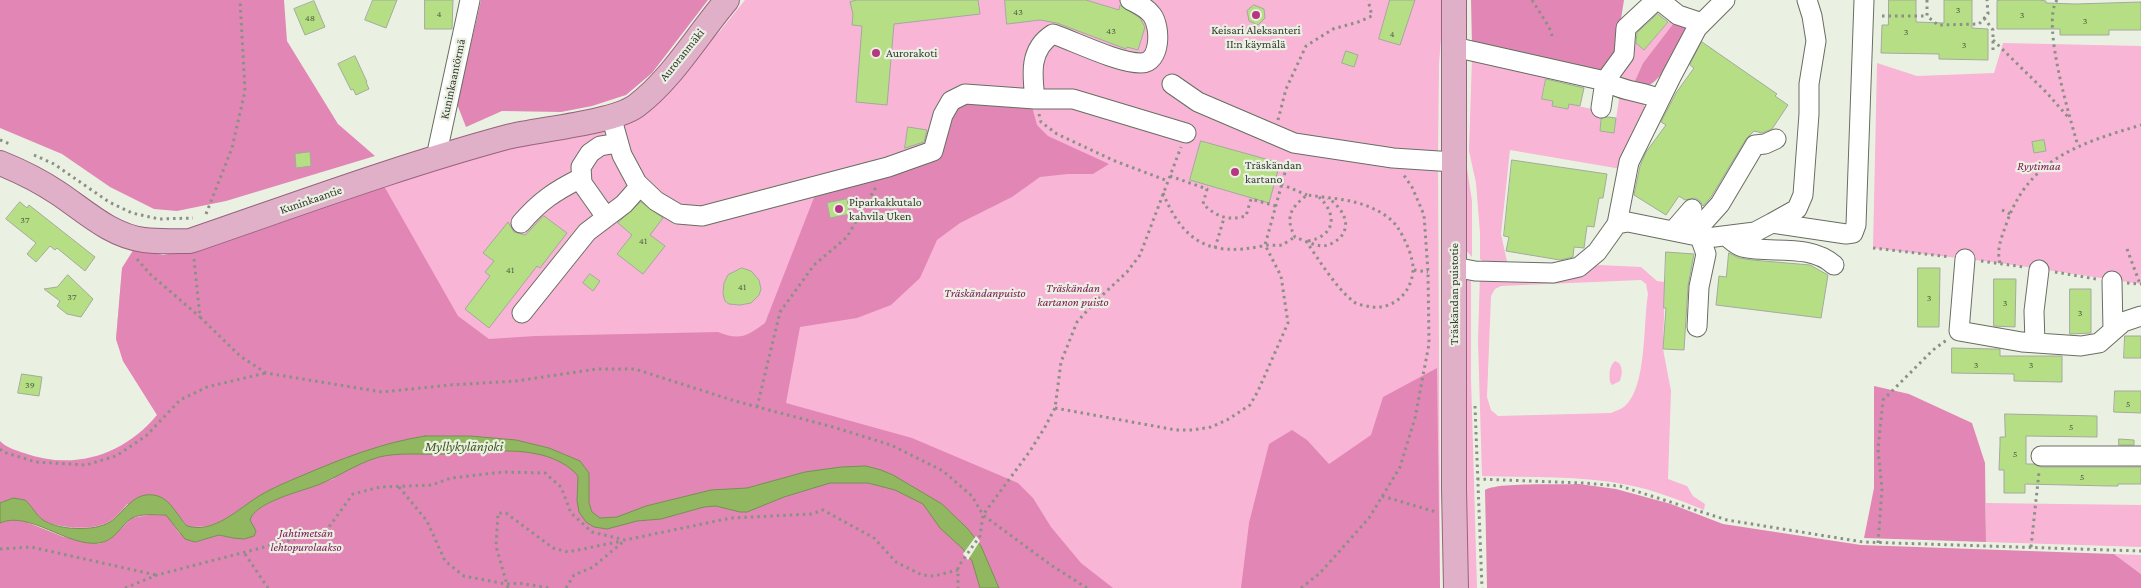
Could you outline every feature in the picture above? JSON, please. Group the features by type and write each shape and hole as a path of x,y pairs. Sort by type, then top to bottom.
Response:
{"main road":[{"name":"Auroranmäki","path":"635,106 669,72 728,0"},
{"name":"Träskändan puistotie","path":"1454,0 1456,588"},
{"name":"Kuninkaantie","path":"0,163 33,178 58,193 100,224 123,234 144,240 189,230 509,136 610,116 635,106"}],"lane":[{"name":"Kuninkaantörmä","path":"439,157 438,148 470,0"},
{"path":"1035,99 1032,69 1038,48 1044,39 1053,34 1129,62 1144,64 1150,60 1156,50 1158,33 1154,17 1145,7 1130,0"},
{"path":"1601,108 1606,81 1624,55 1626,28 1656,1 1658,0 1678,15 1702,23"},
{"path":"1454,267 1509,274 1553,273 1579,267 1598,252 1617,224 1629,162 1660,99 1688,45 1702,23 1726,0"},
{"path":"1617,224 1628,222 1696,236 1726,236 1755,232 1797,209 1803,195 1809,114 1809,84 1816,41 1807,0"},
{"path":"1772,223 1846,234 1852,233 1856,226 1864,0"},
{"path":"1454,47 1606,81 1617,88 1645,92 1660,99"},
{"path":"1172,84 1198,102 1294,142 1393,158 1454,162"},
{"path":"610,116 629,171 640,186 656,201 678,214 702,216 888,167 933,152 942,115 951,100 965,94 1035,99 1073,99 1186,133"},
{"path":"1696,236 1720,204 1755,145 1765,144 1776,139"},
{"path":"606,217 582,182 581,167 590,153 600,146 618,143"},
{"path":"521,223 536,205 548,196 582,178"},
{"path":"522,313 586,232 624,204 640,186"},
{"path":"1673,231 1692,208"},
{"path":"1696,236 1706,254 1696,327"},
{"path":"1726,236 1740,247 1811,253 1824,256 1834,265"},
{"path":"1965,259 1959,331 2035,343 2081,346 2099,344 2123,322 2141,316"},
{"path":"2035,343 2034,311 2039,270"},
{"path":"2112,281 2113,330"},
{"path":"2041,456 2141,456"}],"path":[{"path":"206,214 232,148 245,91 240,0"},
{"path":"1274,134 1286,90 1306,46 1333,29 1372,16 1368,0"},
{"path":"1532,0 1549,27 1553,38"},
{"path":"1927,16 1928,0"},
{"path":"1882,16 1927,16 1938,25 1979,24 1988,14 1987,0"},
{"path":"2057,0 2053,5 2053,35 2061,84 2078,146"},
{"path":"1984,18 1993,30 1993,53"},
{"path":"1993,40 2046,92 2070,120"},
{"path":"1035,99 1042,122 1057,134 1115,161 1168,181"},
{"path":"2000,263 1997,250 2010,214 2029,181 2043,167 2078,146 2141,126"},
{"path":"958,588 958,568 980,536 983,515 1030,451 1054,408 1061,362 1077,322 1127,272 1140,255 1186,133"},
{"path":"0,140 18,148"},
{"path":"1054,408 1176,430 1193,430 1211,427 1240,414 1250,405 1288,323 1280,276 1265,245 1294,142"},
{"path":"27,152 54,164 109,202 132,213 189,230 200,317"},
{"path":"1301,588 1320,573 1369,518 1400,466 1416,418 1429,344 1428,272 1424,215 1412,187 1393,158"},
{"path":"757,407 780,312 814,265 847,237 888,167"},
{"path":"1170,176 1207,189 1203,204 1212,212 1224,218 1233,219 1246,216 1251,199 1276,206"},
{"path":"1281,184 1306,195 1373,208 1387,217 1397,227 1404,239 1413,270 1406,290 1393,304 1381,308 1355,303 1342,290 1306,242"},
{"path":"1163,193 1172,213 1182,228 1194,238 1215,248 1233,250 1265,245 1281,245 1295,237"},
{"path":"1306,195 1292,208 1289,214 1289,222 1295,237 1322,246 1331,244 1344,233 1346,220 1342,211 1328,198"},
{"path":"1306,242 1317,239 1326,233 1331,222 1328,207 1319,197"},
{"path":"2002,210 2010,214"},
{"path":"1215,248 1224,218"},
{"path":"1874,248 2000,263 2141,284 2127,249"},
{"path":"134,255 150,274 200,317 240,356 266,373"},
{"path":"1413,270 1428,272"},
{"path":"1878,542 1882,489 1878,449 1883,400 1933,350 1959,331"},
{"path":"0,449 3,452 36,462 86,465 116,456 146,436 180,400 207,387 266,373 382,392 516,381 597,369 635,369 757,407 891,445 943,471 972,496 983,515 1087,588"},
{"path":"1475,404 1482,588"},
{"path":"2031,547 2041,456"},
{"path":"125,588 156,575 245,554 326,531 352,494 380,488 432,485 451,478 504,472 544,473 561,487 571,513 592,532 625,540"},
{"path":"1477,479 1620,486 1727,520 1863,542 2141,551"},
{"path":"400,487 427,521 445,561 464,576 507,586 519,583 549,588"},
{"path":"507,586 496,546 498,513 506,513 552,548 568,552 730,518 811,514 823,510 874,538 896,562 922,575 934,576 958,568"},
{"path":"566,588 574,575 593,567 625,540"},
{"path":"0,548 31,547 156,575"},
{"path":"245,554 268,588"}],"green space":[{"path":"0,0 284,0 287,41 338,124 375,156 226,201 177,211 154,209 110,187 62,154 0,128"},
{"path":"481,0 708,0 652,73 626,95 592,106 561,112 502,111 466,127 457,104"},
{"name":"Träskändan kartanon puisto","path":"745,0 1444,0 1439,64 1438,154 1440,588 0,588 0,523 64,537 157,415 123,361 116,339 122,268 134,249 163,255 181,252 484,154 574,132 693,59 720,31"},
{"path":"1471,0 1624,0 1615,57 1600,71 1472,45"},
{"path":"1672,18 1676,20 1643,63 1633,85 1618,82 1626,64 1628,36 1644,50"},
{"path":"1676,20 1692,27 1673,58 1651,84 1645,86 1633,85 1643,63"},
{"name":"Ryytimaa","path":"2003,43 2141,46 2141,284 2000,263 1873,248 1877,63 1917,76 1994,73"},
{"path":"1472,58 1546,76 1542,99 1553,101 1552,106 1568,109 1569,104 1601,111 1600,131 1614,133 1620,92 1641,98 1646,110 1621,169 1510,150 1501,234 1508,266 1488,266 1480,259 1476,183 1469,151"},
{"name":"Jahtimetsän lehtopurolaakso","path":"969,99 1031,103 1037,125 1048,136 1109,164 1093,174 1040,177 1012,197 960,223 937,240 920,278 891,305 857,318 800,327 786,403 912,438 1018,483 1033,498 1051,527 1081,563 1113,588 0,588 0,523 13,519 24,521 64,537 99,544 109,540 132,518 149,515 167,515 179,533 196,542 219,535 233,538 256,532 250,520 254,513 263,506 288,494 336,478 272,489 218,523 207,526 187,526 173,508 127,504 114,518 104,524 76,528 65,527 41,519 29,504 4,501 0,503 0,441 14,450 43,458 79,459 97,456 114,449 144,429 157,415 123,361 116,339 122,268 134,249 163,255 181,252 384,186 458,316 489,339 535,336 718,332 738,337 748,334 765,323 815,195 937,157 955,105"},
{"path":"1464,165 1467,168 1472,201 1472,257 1462,246"},
{"path":"1599,265 1641,267 1657,281 1665,282 1663,349 1671,391 1668,479 1687,486 1693,496 1705,504 1704,510 1647,490 1610,482 1573,478 1482,476 1478,341 1480,274 1581,271","holes":["1641,280 1646,284 1648,294 1641,369 1632,397 1624,407 1611,413 1498,416 1491,410 1487,397 1491,296 1495,289 1501,286"]},
{"path":"1467,279 1471,281 1471,378 1477,588 1468,588 1463,284"},
{"path":"1615,361 1619,363 1622,374 1620,381 1612,385 1610,382 1610,371"},
{"path":"1437,368 1440,588 1241,588 1249,523 1269,444 1292,430 1307,440 1329,464 1371,435 1383,397"},
{"path":"1874,386 1909,394 1972,423 1985,463 1986,542 1864,538 1874,488"},
{"path":"1579,484 1616,489 1671,504 1723,524 1861,545 2114,554 2141,574 2141,588 1487,588 1485,490 1491,487 1515,485"},
{"path":"1986,503 2141,505 2141,547 1986,542"},
{"path":"2114,554 2141,555 2141,574"}],"water":[{"name":"Myllykylänjoki","path":"425,436 470,436 516,440 549,448 580,461 589,473 589,503 592,512 600,518 617,517 646,506 711,490 747,488 805,472 866,466 893,475 942,504 968,529 981,546 999,588 980,588 972,561 962,548 940,528 923,504 895,490 868,483 830,483 784,497 747,512 716,506 704,507 661,519 637,521 607,529 594,527 586,522 579,512 577,501 578,476 571,469 542,455 518,451 403,454 379,457 318,485 266,504 253,514 250,520 256,531 254,536 244,539 219,535 195,542 185,539 166,515 136,516 128,521 110,539 99,543 74,540 23,521 11,520 0,523 0,503 13,498 25,500 40,518 50,523 67,528 86,528 110,522 136,499 150,495 158,496 167,501 187,526 207,527 225,519 269,490 316,470 377,447"}],"pier":[{"path":"976,536 980,541 968,560 963,554"}],"building":[{"path":"373,0 397,0 386,28 365,20"},
{"path":"425,0 453,0 452,29 425,29"},
{"name":"Aurorakoti","path":"858,0 978,0 980,14 894,24 887,105 856,102 862,26 852,25 853,14 850,2"},
{"path":"1005,0 1086,0 1119,10 1120,5 1140,18 1145,27 1138,50 1127,47 1126,49 1057,23 1040,20 1007,24"},
{"path":"1390,0 1415,0 1400,45 1379,39"},
{"path":"1889,0 1916,0 1916,22 1944,23 1944,0 1972,0 1972,28 1988,29 1988,60 1939,59 1939,54 1881,53 1882,25 1888,25"},
{"path":"2039,0 2046,1 2046,3 2075,4 2141,2 2141,30 2109,30 2109,35 2060,35 2060,29 1997,29 1997,1"},
{"path":"314,1 325,27 305,35 294,9"},
{"name":"Keisari Aleksanteri II:n käymälä","path":"1254,5 1264,9 1265,18 1258,25 1249,21 1247,11"},
{"path":"1658,14 1668,22 1644,50 1636,43 1637,33"},
{"path":"1702,42 1777,94 1775,96 1788,105 1772,129 1762,133 1754,131 1746,139 1711,197 1703,206 1695,198 1685,200 1679,196 1666,215 1634,195 1640,166 1646,152 1666,125 1661,122 1676,93 1694,68 1690,65"},
{"path":"1346,51 1358,55 1354,67 1342,63"},
{"path":"355,56 369,89 356,95 353,89 351,90 338,64"},
{"path":"1546,79 1584,88 1580,106 1569,104 1568,109 1552,106 1553,101 1542,99"},
{"path":"1608,117 1616,118 1614,133 1600,131 1601,119"},
{"path":"908,127 927,130 924,142 905,148"},
{"path":"2044,140 2046,151 2034,153 2032,142"},
{"name":"Träskändan kartano","path":"1201,141 1280,163 1269,203 1190,180"},
{"path":"310,152 311,166 296,168 295,154"},
{"path":"1512,160 1607,174 1603,198 1599,198 1594,227 1587,226 1584,248 1574,247 1573,257 1560,260 1506,251 1509,237 1504,236"},
{"name":"Piparkakkutalo kahvila Uken","path":"847,199 850,214 830,218 827,203"},
{"path":"20,202 27,208 29,205 95,257 85,271 57,248 55,250 50,246 36,262 27,254 36,243 6,219"},
{"path":"641,202 663,218 650,235 665,246 643,274 617,254 632,235 618,223"},
{"path":"544,216 567,233 540,268 537,266 489,328 465,309 490,276 485,272 494,261 483,253 508,222 514,232 525,235"},
{"path":"1666,252 1694,254 1688,286 1684,350 1663,349 1666,308 1664,308"},
{"path":"1729,253 1739,258 1752,260 1810,265 1828,275 1821,318 1716,305 1719,276 1726,277"},
{"path":"742,268 751,271 759,280 761,289 759,295 751,303 729,304 725,301 723,294 724,283 728,275"},
{"path":"1918,268 1940,268 1939,327 1918,327"},
{"path":"590,274 600,281 593,291 583,283"},
{"path":"68,275 93,299 81,317 67,314 57,306 60,301 44,289 57,287"},
{"path":"1994,279 2016,279 2015,327 1994,326"},
{"path":"2070,289 2091,289 2091,333 2070,334"},
{"path":"2125,336 2141,336 2141,358 2124,358"},
{"path":"1952,348 2000,349 2000,356 2062,356 2062,382 2014,381 2014,374 1952,373"},
{"path":"22,374 42,377 39,396 18,393"},
{"path":"2115,391 2141,391 2141,413 2114,412"},
{"path":"2005,414 2097,416 2097,437 2026,436 2026,464 2041,467 2141,467 2141,484 2109,486 2025,484 2025,493 2004,493 2004,470 1999,470 2000,437 2005,437"},
{"path":"2119,439 2134,440 2134,445 2119,445"}],"place":[{"name":"Keisari Aleksanteri II:n käymälä","path":"1256,15"},
{"name":"Aurorakoti","path":"876,53"},
{"name":"Träskändan kartano","path":"1235,172"},
{"name":"Piparkakkutalo kahvila Uken","path":"839,209"}],"park label":[{"name":"Träskändanpuisto","path":"985,293"}]}
